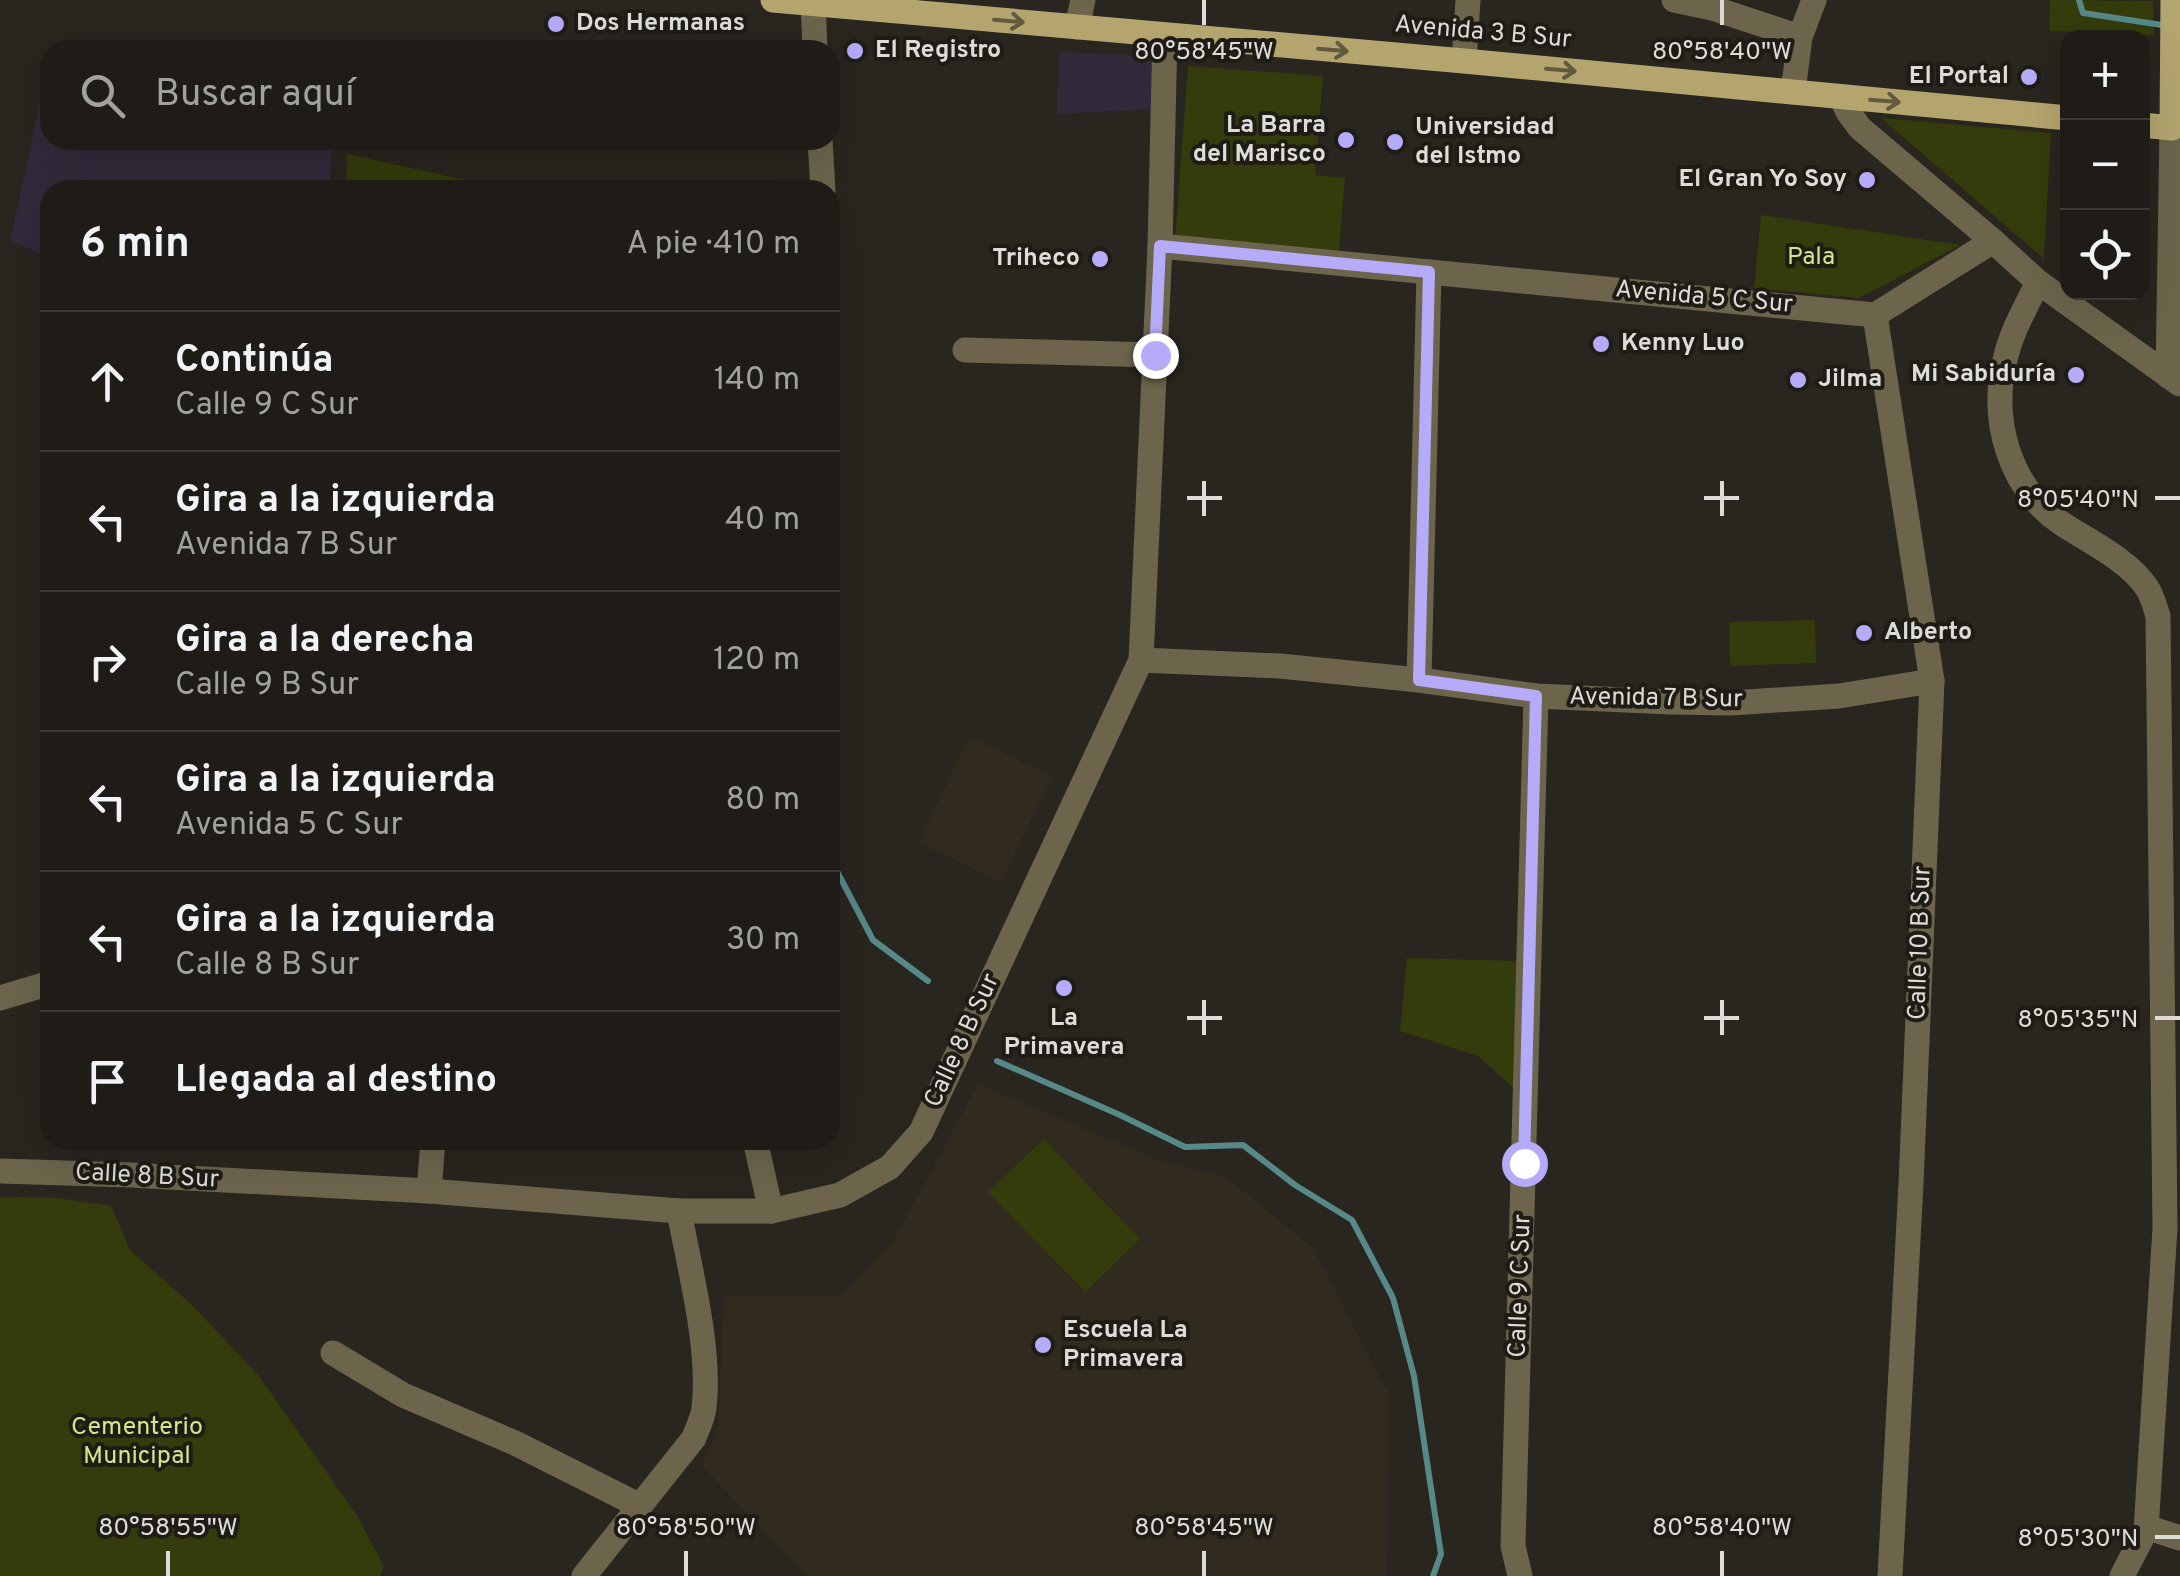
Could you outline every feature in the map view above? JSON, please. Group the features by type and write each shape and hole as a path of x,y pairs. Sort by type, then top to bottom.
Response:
{"main road":[{"name":"Avenida 3 B Sur","path":"772,0 2060,117"},
{"path":"2150,126 2176,128 2173,0"},
{"path":"2150,109 2172,85"}],"street":[{"path":"1077,27 1083,0"},
{"path":"1464,61 1468,0"},
{"path":"1674,0 1712,8 1800,37"},
{"path":"1792,92 1800,37 1814,0"},
{"path":"813,2 815,40"},
{"name":"Calle 8 B Sur","path":"0,1171 429,1191 679,1212 771,1211 840,1196 890,1166 920,1132 1141,660 1160,246 1165,34"},
{"path":"1841,97 1860,128 2038,282 2174,380"},
{"path":"2174,380 2176,128"},
{"path":"821,150 822,180"},
{"path":"1875,315 1993,241"},
{"name":"Avenida 5 C Sur","path":"1160,246 1875,315"},
{"path":"1419,680 1429,272"},
{"path":"2038,282 2012,337 2000,382 2003,436 2012,464 2046,512 2110,554 2148,588 2158,616 2166,1228 2146,1527 2122,1576"},
{"name":"Calle 10 B Sur","path":"1875,315 1932,681 1890,1576"},
{"path":"965,350 1155,355"},
{"name":"Avenida 7 B Sur","path":"1141,660 1280,666 1536,696 1731,703 1839,696 1932,681"},
{"name":"Calle 9 C Sur","path":"1520,1576 1513,1546 1536,696"},
{"path":"0,998 40,986"},
{"path":"429,1191 432,1150"},
{"path":"757,1150 771,1211"},
{"path":"588,1574 694,1438 704,1411 698,1312 679,1212"},
{"path":"334,1352 404,1395 515,1443 640,1506"},
{"path":"2146,1527 2180,1538"}],"shaded area":[{"path":"1059,52 1155,56 1154,109 1057,114"},
{"path":"40,102 40,150 332,150 330,180 40,180 40,253 10,241"},
{"path":"969,737 1052,776 1001,882 919,843"},
{"name":"Escuela La Primavera","path":"978,1084 1163,1162 1226,1177 1313,1248 1389,1394 1387,1576 807,1576 701,1465 718,1428 724,1295 841,1296 894,1240"}],"green space":[{"path":"2050,0 2153,1 2154,35 2150,35 2150,30 2049,31"},
{"path":"1188,66 1323,76 1315,175 1345,178 1339,252 1175,240"},
{"path":"1881,118 2051,133 2044,259"},
{"path":"347,154 465,180 346,180"},
{"name":"Pala","path":"1761,215 1961,245 1859,298 1754,288"},
{"path":"1815,620 1816,663 1730,666 1729,622"},
{"path":"1407,958 1519,961 1520,1094 1478,1056 1400,1031"},
{"path":"1044,1139 1140,1239 1085,1292 988,1192"},
{"name":"Cementerio Municipal","path":"0,1197 57,1198 111,1206 130,1250 191,1304 259,1376 358,1517 384,1567 380,1576 0,1576"}],"waterway":[{"path":"2079,0 2083,13 2162,25"},
{"path":"840,877 873,940 928,981"},
{"path":"997,1061 1185,1147 1243,1145 1295,1185 1352,1220 1393,1298 1414,1376 1441,1554 1433,1576"}],"place":[{"name":"Dos Hermanas","path":"556,24"},
{"name":"El Registro","path":"855,51"},
{"name":"El Portal","path":"2029,77"},
{"name":"La Barra del Marisco","path":"1346,140"},
{"name":"Universidad del Istmo","path":"1395,142"},
{"name":"El Gran Yo Soy","path":"1867,180"},
{"name":"Triheco","path":"1100,259"},
{"name":"Kenny Luo","path":"1601,344"},
{"name":"Mi Sabiduría","path":"2076,375"},
{"name":"Jilma","path":"1798,380"},
{"name":"Alberto","path":"1864,633"},
{"name":"La Primavera","path":"1064,988"},
{"name":"Escuela La Primavera","path":"1043,1345"}],"route":[{"path":"1155,355 1160,246 1429,272 1419,680 1536,696 1524,1163"}]}
